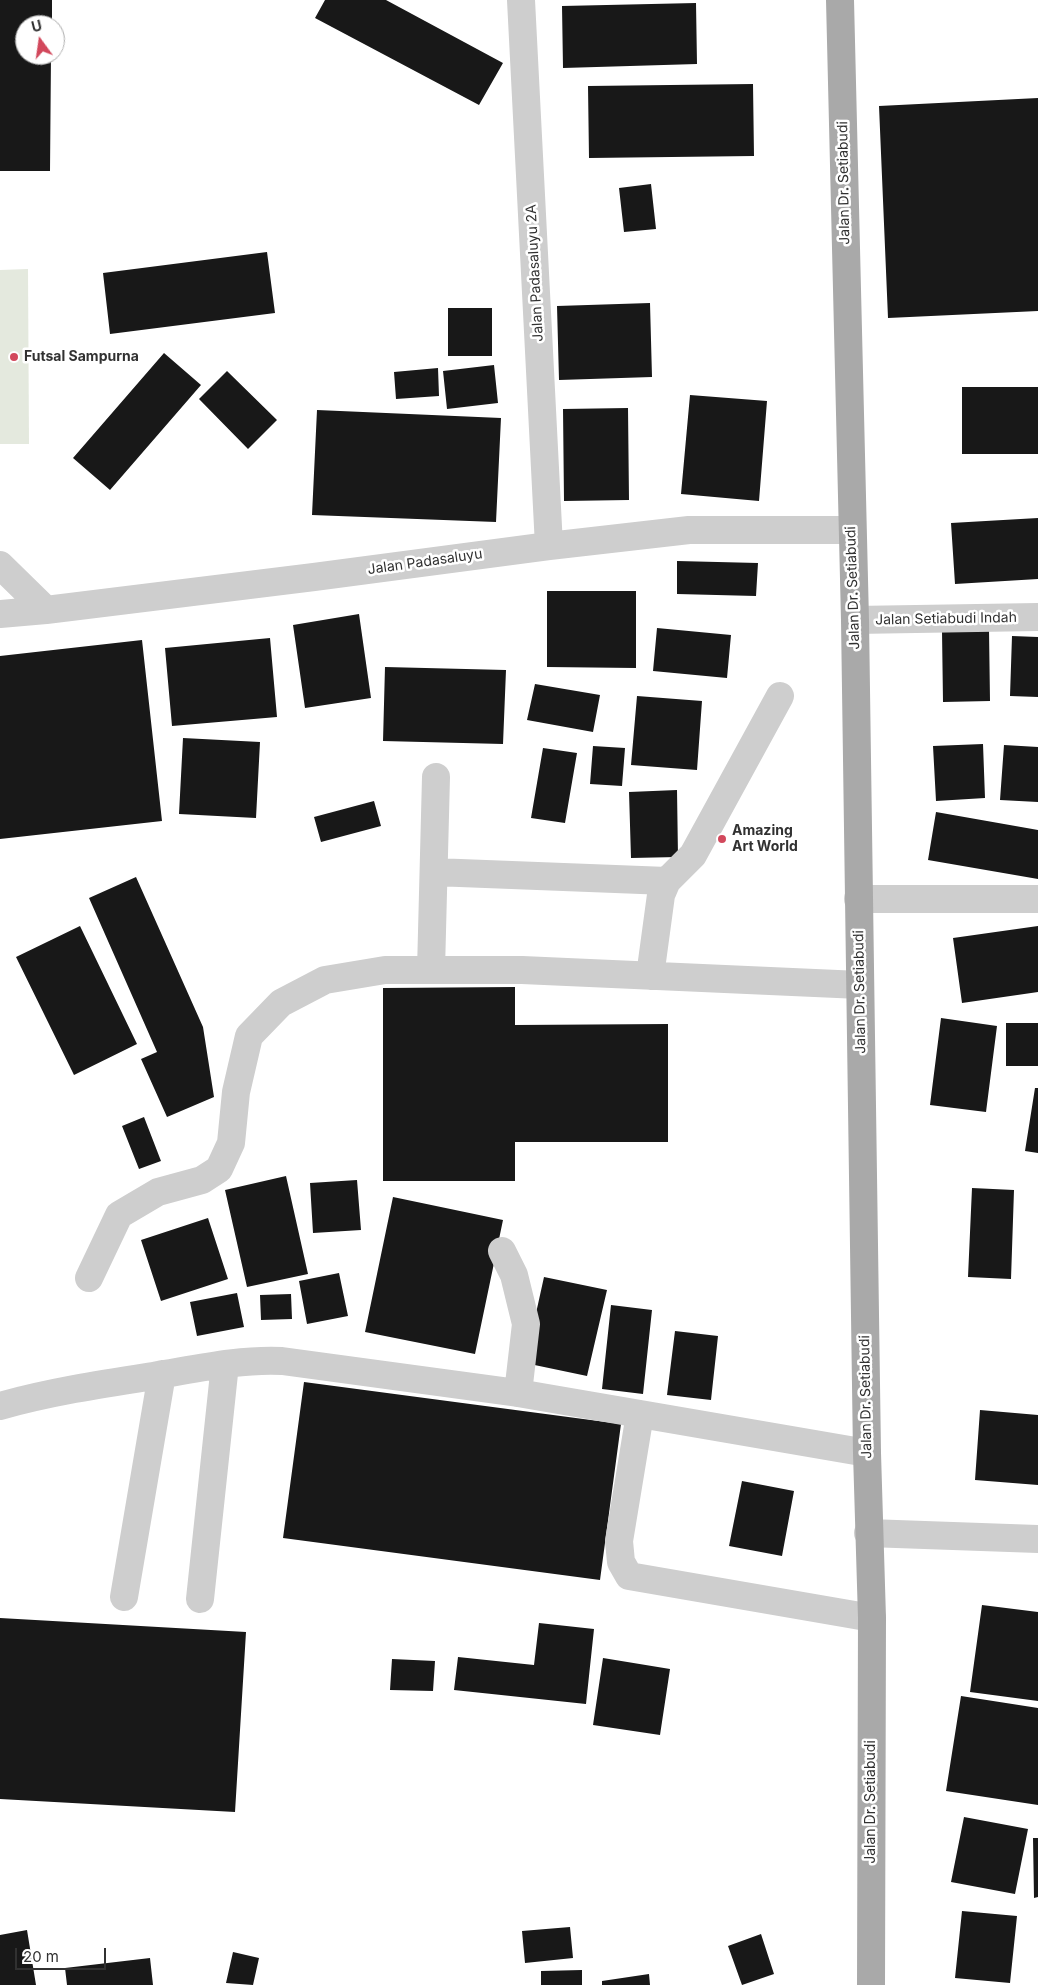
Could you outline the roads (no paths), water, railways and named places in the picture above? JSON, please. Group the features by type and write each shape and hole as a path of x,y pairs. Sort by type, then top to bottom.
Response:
{"main road":[{"name":"Jalan Dr. Setiabudi","path":"840,0 851,530 855,620 866,1453 872,1618 871,1985"}],"street":[{"name":"Jalan Padasaluyu 2A","path":"520,0 549,546"},
{"name":"Jalan Padasaluyu","path":"0,614 314,578 549,546 689,530 851,530"},
{"path":"0,565 46,610"},
{"name":"Jalan Setiabudi Indah","path":"855,620 1038,617"},
{"path":"650,976 661,895 667,881 693,855 780,696"},
{"path":"431,970 436,777"},
{"path":"434,872 667,881"},
{"path":"858,899 1038,898"},
{"path":"89,1278 119,1215 158,1192 202,1180 219,1169 231,1143 236,1092 249,1036 282,1003 325,980 385,970 522,970 860,985"},
{"path":"502,1251 514,1275 526,1324 518,1393"},
{"path":"0,1406 42,1394 162,1374 258,1360 282,1361 518,1393 866,1453"},
{"path":"200,1599 225,1364"},
{"path":"124,1597 162,1374"},
{"path":"640,1414 619,1541 621,1562 629,1576 872,1618"},
{"path":"868,1533 1038,1539"}],"place":[{"name":"Futsal Sampurna","path":"14,357"},
{"name":"Amazing Art World","path":"722,839"}]}
